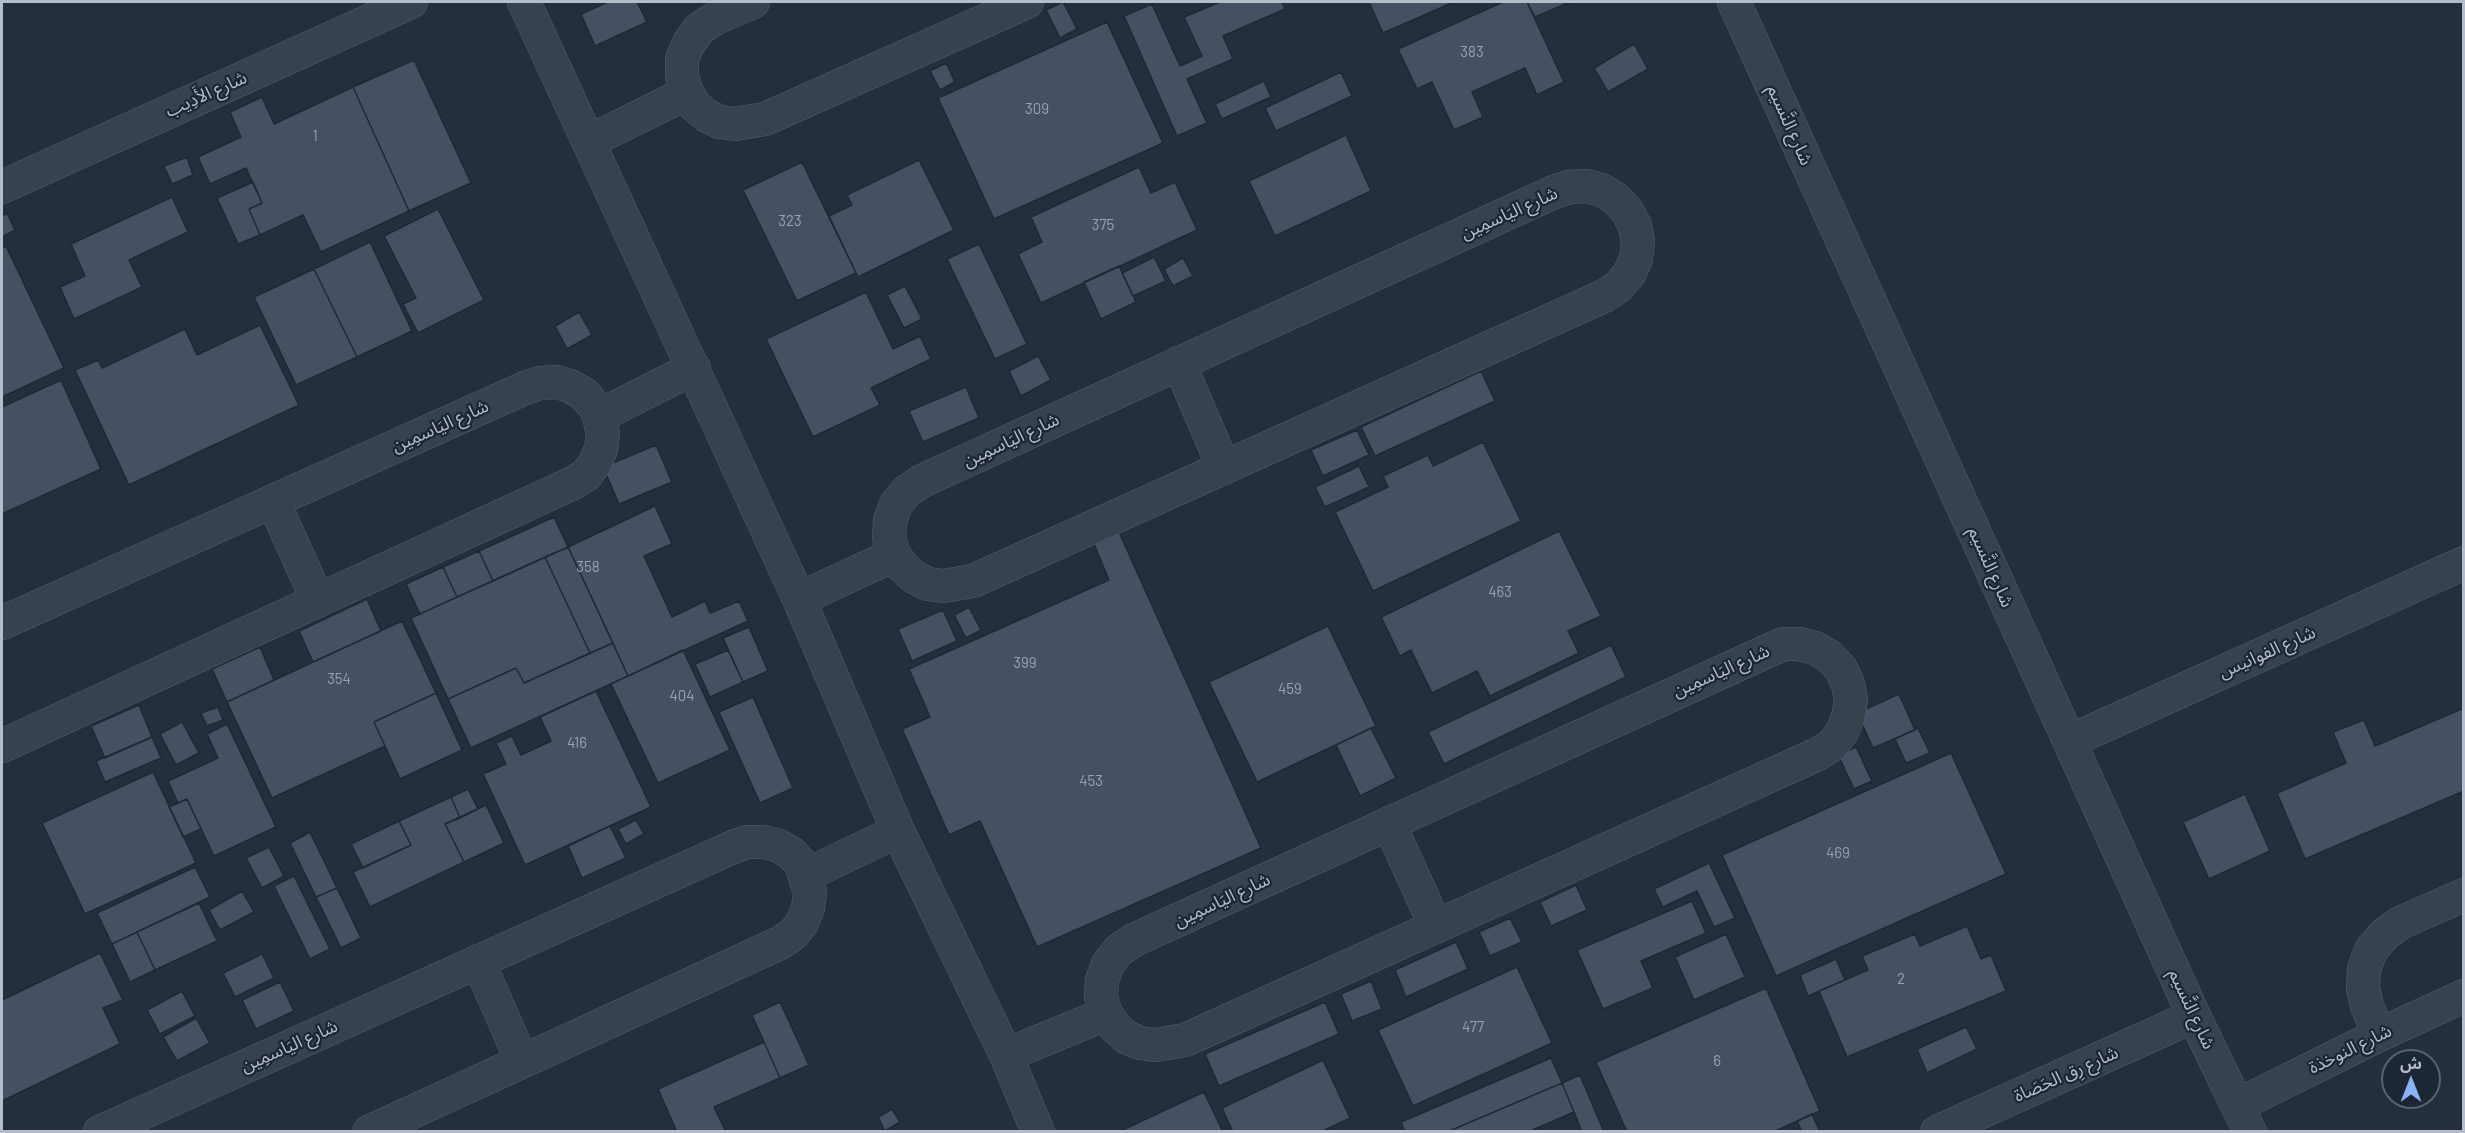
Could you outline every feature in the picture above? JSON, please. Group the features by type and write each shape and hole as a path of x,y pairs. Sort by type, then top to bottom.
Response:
{"street":[{"name":"شارع الأَدِيب","path":"2,187 411,2"},
{"path":"524,2 799,599 898,831 1006,1055 1038,1131"},
{"path":"753,2 714,19 699,29 688,43 682,59 682,76 687,93 695,106 706,116 720,122 735,124 765,119 1019,3"},
{"name":"شارع النَّسيم","path":"1734,2 2194,1016 2244,1118"},
{"path":"590,141 687,93"},
{"name":"شارع اليَاسمِين","path":"1586,186 1602,190 1622,205 1635,226 1638,242 1636,259 1629,274 1618,287 1604,296 1224,468 973,581 943,586 928,584 914,577 894,555 889,538 890,521 896,504 907,491 922,481 1179,363 1569,187 1586,186"},
{"path":"1179,363 1224,468"},
{"path":"2,746 579,479 595,463 601,449 603,434 599,416 694,368"},
{"name":"شارع اليَاسمِين","path":"2,623 540,383 556,382 570,386 584,394 599,416"},
{"path":"273,501 318,601"},
{"path":"799,599 894,555"},
{"name":"شارع الفوانيس","path":"2070,741 2463,563"},
{"name":"شارع اليَاسمِين","path":"1783,644 1799,644 1822,652 1841,669 1848,684 1851,700 1848,717 1842,732 1832,745 1818,754 1436,927 1185,1040 1155,1045 1140,1043 1120,1032 1107,1014 1101,997 1102,980 1108,964 1119,950 1134,940 1783,644"},
{"path":"1389,823 1436,927"},
{"path":"369,1131 786,939 802,922 808,908 810,893 806,875 898,831"},
{"name":"شارع اليَاسمِين","path":"100,1131 747,842 777,845 791,853 801,864 806,875"},
{"path":"2379,1035 2367,1006 2363,988 2364,969 2371,950 2385,934 2400,923 2463,895"},
{"path":"478,961 522,1061"},
{"name":"شارع النوخذة","path":"2244,1118 2379,1035 2463,996"},
{"path":"1006,1055 1107,1014"},
{"name":"شارع رِق الحَصَاة","path":"1937,1131 2194,1016"}],"building":[{"path":"608,2 637,2 647,22 595,46 581,14"},
{"path":"1063,2 1077,29 1060,38 1046,10"},
{"path":"1220,2 1282,2 1285,9 1223,36 1233,59 1187,79 1207,123 1177,136 1124,16 1152,4 1180,66 1202,56 1184,17"},
{"path":"1369,2 1454,2 1383,33"},
{"path":"1503,2 1527,2 1564,82 1537,95 1525,68 1472,92 1483,117 1454,130 1432,82 1417,89 1398,49"},
{"path":"1527,2 1570,2 1535,17"},
{"path":"1107,22 1163,143 994,219 938,98"},
{"path":"1634,44 1648,69 1608,92 1594,68"},
{"path":"414,60 471,183 409,211 353,87"},
{"path":"946,63 955,82 940,90 930,71"},
{"path":"1341,72 1352,96 1276,131 1265,108"},
{"path":"1264,81 1271,97 1222,119 1215,104"},
{"path":"353,87 409,211 321,252 303,215 260,235 249,209 262,203 246,168 210,184 198,157 241,137 230,112 262,97 274,124"},
{"path":"1346,135 1371,191 1275,236 1249,181"},
{"path":"187,157 193,175 172,184 164,166"},
{"path":"919,160 954,230 858,277 829,216 852,205 847,195"},
{"path":"802,162 856,273 797,301 743,190"},
{"path":"1139,167 1151,193 1175,182 1197,230 1041,303 1018,254 1042,242 1031,217"},
{"path":"253,182 262,203 249,209 260,235 238,244 217,198"},
{"path":"172,197 188,232 129,260 142,287 74,319 60,287 85,276 71,244"},
{"path":"438,209 484,300 418,333 403,304 416,298 384,236"},
{"path":"7,213 15,230 2,237 2,216"},
{"path":"370,242 412,331 357,357 314,269"},
{"path":"979,244 1027,344 995,359 947,259"},
{"path":"6,246 64,368 2,397 2,248"},
{"path":"1154,257 1166,281 1133,296 1122,273"},
{"path":"1183,258 1193,276 1173,286 1164,269"},
{"path":"1119,266 1136,302 1101,319 1084,282"},
{"path":"314,269 357,357 296,385 254,297"},
{"path":"905,286 922,319 904,328 887,295"},
{"path":"866,292 893,349 920,336 931,359 871,388 880,405 813,437 766,339"},
{"path":"579,312 592,335 567,349 555,326"},
{"path":"260,325 299,405 129,485 75,370 98,360 102,368 185,329 197,355"},
{"path":"1038,356 1051,380 1021,396 1009,371"},
{"path":"1481,371 1495,401 1375,456 1361,427"},
{"path":"61,380 101,469 2,514 2,407"},
{"path":"966,387 979,418 923,442 909,411"},
{"path":"1357,430 1369,455 1323,476 1311,450"},
{"path":"1483,442 1521,521 1373,591 1335,512 1388,487 1383,476 1428,455 1433,466"},
{"path":"656,445 672,482 619,504 603,467"},
{"path":"1359,466 1369,487 1325,507 1315,487"},
{"path":"655,506 672,544 644,556 672,617 705,601 710,613 739,601 748,621 628,676 568,547"},
{"path":"554,517 568,547 493,581 479,551"},
{"path":"1559,531 1601,616 1568,631 1579,653 1490,696 1477,671 1432,693 1411,650 1400,656 1381,617"},
{"path":"1119,532 1261,848 1037,947 980,821 949,835 902,729 930,717 909,669 1109,580 1094,544"},
{"path":"568,547 613,643 590,653 545,557"},
{"path":"479,551 493,581 457,597 443,567"},
{"path":"545,557 590,653 524,683 516,668 448,699 411,618"},
{"path":"443,567 457,597 420,614 406,584"},
{"path":"367,599 381,631 313,662 299,631"},
{"path":"969,607 981,630 966,638 954,615"},
{"path":"943,610 957,641 912,661 898,629"},
{"path":"402,621 436,693 374,722 385,746 272,798 227,702"},
{"path":"1328,626 1376,726 1257,782 1209,682"},
{"path":"749,627 768,671 743,682 723,638"},
{"path":"613,643 628,676 471,748 448,699 516,668 524,683"},
{"path":"1611,645 1626,677 1444,764 1428,732"},
{"path":"260,647 274,680 227,702 212,669"},
{"path":"683,650 730,750 658,783 611,684"},
{"path":"728,650 743,682 710,697 695,664"},
{"path":"596,691 651,807 525,865 483,774 506,764 496,743 512,736 521,755 551,741 540,717"},
{"path":"436,693 462,750 400,779 374,722"},
{"path":"1899,694 1915,730 1873,748 1857,713"},
{"path":"753,697 793,788 760,803 719,712"},
{"path":"139,705 152,737 105,758 91,726"},
{"path":"218,707 223,720 207,726 201,713"},
{"path":"2464,708 2464,791 2305,859 2277,793 2346,763 2333,732 2364,720 2375,746"},
{"path":"182,722 199,753 176,765 160,734"},
{"path":"227,724 276,827 214,856 187,799 178,803 168,781 218,758 207,734"},
{"path":"1371,728 1396,778 1360,796 1336,745"},
{"path":"1918,728 1930,753 1906,763 1895,739"},
{"path":"152,737 161,758 105,782 96,761"},
{"path":"1856,747 1872,781 1854,789 1838,755"},
{"path":"1951,753 2006,874 1776,976 1722,855"},
{"path":"153,772 196,863 85,914 42,823"},
{"path":"468,789 478,809 460,818 451,797"},
{"path":"2245,794 2270,851 2209,879 2183,822"},
{"path":"451,797 460,818 445,824 464,862 370,907 353,872 411,845 399,821"},
{"path":"187,799 201,829 183,837 169,807"},
{"path":"486,805 504,843 464,862 445,824"},
{"path":"636,820 644,834 626,844 618,829"},
{"path":"399,821 411,845 363,868 351,844"},
{"path":"610,826 626,858 582,878 568,846"},
{"path":"310,832 337,888 316,897 290,843"},
{"path":"269,847 284,876 262,888 246,858"},
{"path":"1709,863 1735,918 1714,927 1697,891 1663,907 1654,889"},
{"path":"195,867 210,897 112,944 97,913"},
{"path":"294,876 330,949 310,959 274,886"},
{"path":"1576,885 1587,910 1551,926 1540,902"},
{"path":"337,888 361,938 341,948 316,897"},
{"path":"242,891 254,912 220,930 209,910"},
{"path":"1692,901 1706,933 1641,961 1653,988 1603,1009 1577,950"},
{"path":"199,903 217,941 155,970 137,932"},
{"path":"1510,918 1522,942 1490,956 1479,932"},
{"path":"1967,926 1981,959 1991,955 2006,991 1847,1057 1819,991 1868,970 1862,956 1915,934 1920,946"},
{"path":"137,932 155,970 130,982 112,944"},
{"path":"1726,934 1745,977 1694,1000 1675,957"},
{"path":"1456,942 1468,969 1406,997 1395,970"},
{"path":"100,953 123,1000 103,1008 120,1044 2,1101 2,1000"},
{"path":"262,954 274,978 235,997 223,973"},
{"path":"1836,959 1845,980 1808,996 1800,975"},
{"path":"1517,967 1552,1043 1413,1106 1378,1030"},
{"path":"1371,981 1382,1009 1352,1021 1341,994"},
{"path":"280,982 294,1011 256,1029 242,1000"},
{"path":"1766,988 1820,1111 1773,1132 1627,1132 1596,1062"},
{"path":"182,991 195,1016 160,1034 147,1010"},
{"path":"780,1002 809,1065 780,1078 752,1015"},
{"path":"1325,1002 1339,1034 1219,1086 1205,1054"},
{"path":"196,1018 210,1043 177,1061 163,1037"},
{"path":"1966,1027 1977,1049 1927,1073 1917,1049"},
{"path":"764,1042 780,1078 714,1107 726,1132 677,1132 658,1089"},
{"path":"1551,1058 1562,1083 1447,1132 1405,1132 1401,1122"},
{"path":"1323,1060 1350,1118 1321,1132 1233,1132 1222,1108"},
{"path":"1580,1075 1604,1132 1582,1132 1562,1083"},
{"path":"1562,1083 1574,1112 1528,1132 1447,1132"},
{"path":"1204,1092 1223,1132 1118,1132"},
{"path":"892,1109 900,1122 885,1131 878,1117"},
{"path":"1812,1114 1820,1132 1802,1132 1797,1121"}]}
